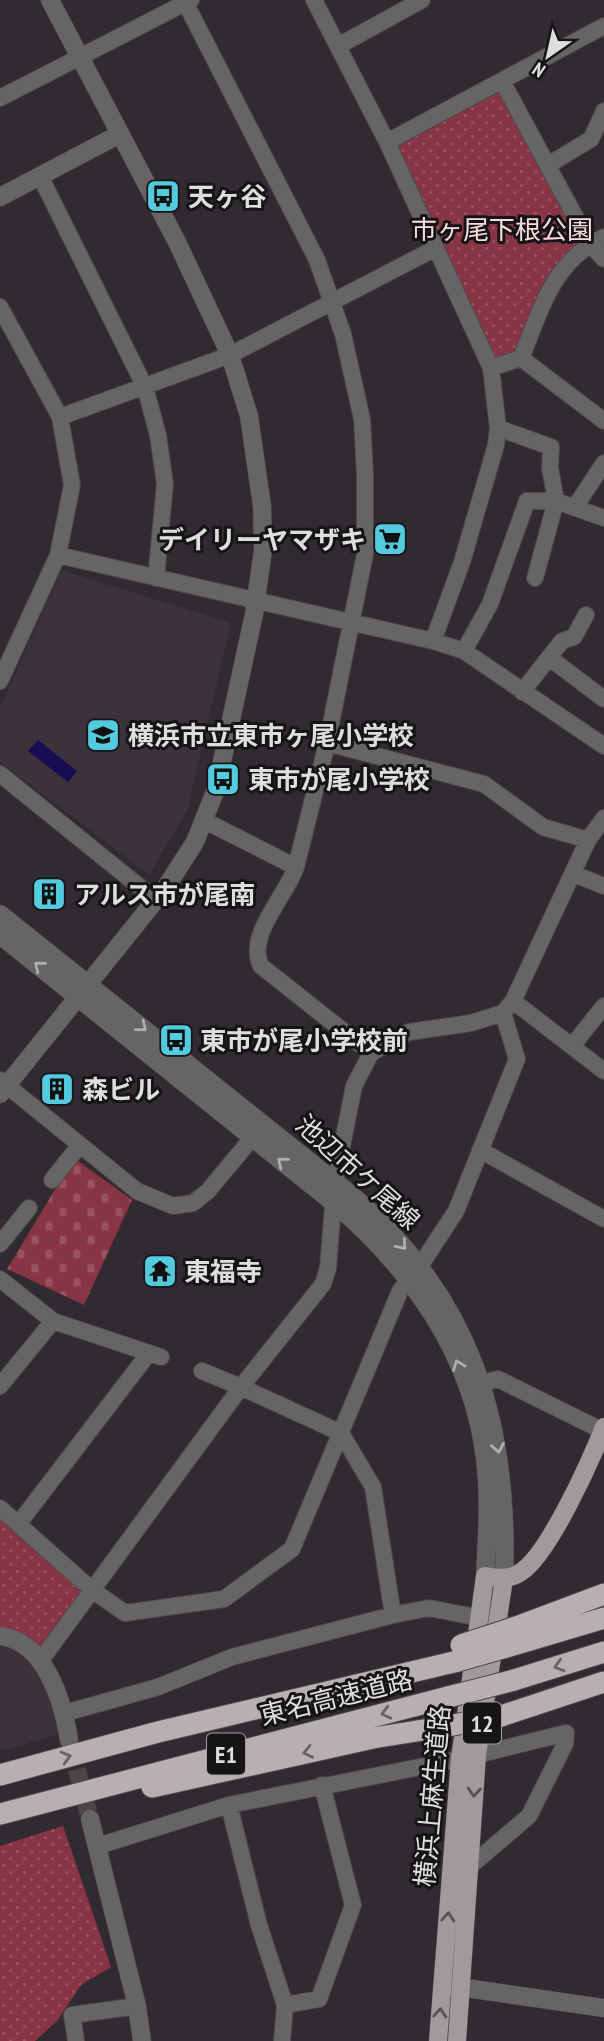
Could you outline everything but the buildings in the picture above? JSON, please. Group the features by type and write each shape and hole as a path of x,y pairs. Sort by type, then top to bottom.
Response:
{"highway":[{"path":"516,1635 604,1594"},
{"name":"東名高速道路","path":"0,1774 460,1653 516,1635 604,1618"},
{"name":"東名高速道路","path":"0,1816 514,1680 604,1652"},
{"path":"501,1716 604,1682"},
{"path":"0,1816 125,1794 373,1738 448,1727 604,1694"}],"main road":[{"path":"485,1576 504,1578 523,1571 535,1561 577,1486 603,1429"},
{"name":"横浜上麻生道路","path":"438,2041 442,1984 469,1757 485,1576"},
{"name":"横浜上麻生道路","path":"457,2041 468,1868 469,1757 504,1578"}],"street":[{"path":"50,0 118,135 177,242 230,355 249,416 262,506 263,550 257,602 216,789 205,821 184,862 156,900 2,1086 137,1191 173,1206 192,1203 208,1191 252,1138"},
{"path":"314,0 387,142 491,368 498,428 462,562 433,641"},
{"path":"338,46 422,0"},
{"path":"0,98 187,1 317,260 334,303 362,419 365,554 327,743 296,867 289,886 257,940 255,954 261,966 371,1053"},
{"path":"387,142 604,26"},
{"path":"502,81 548,165 597,240 604,259"},
{"path":"548,165 591,139 604,111"},
{"path":"0,197 118,135"},
{"path":"40,176 145,387 158,435 165,484 156,578"},
{"path":"491,368 521,358 555,276 597,240"},
{"path":"60,416 230,355 434,249"},
{"path":"0,307 60,416 72,485 58,555 6,649 0,681"},
{"path":"521,358 604,421"},
{"path":"498,428 551,447 550,468 556,501 535,578"},
{"path":"575,507 604,463"},
{"path":"464,651 490,604 527,501 556,501 604,518"},
{"path":"58,555 433,641 464,651 604,746"},
{"path":"522,692 551,659 562,641 574,637 586,615"},
{"path":"551,659 604,699"},
{"path":"327,743 484,784 543,827 588,840"},
{"path":"0,774 156,900"},
{"path":"0,1508 92,1590 125,1613 224,1600 292,1549 400,1291 456,1211 517,1059 508,1007 588,840 604,818"},
{"path":"205,821 296,867"},
{"path":"574,874 604,886"},
{"name":"池辺市ケ尾線","path":"0,914 83,991 252,1138 335,1204 414,1273 449,1341 480,1430 487,1491 485,1576"},
{"name":"池辺市ケ尾線","path":"0,935 83,991 335,1181 380,1220 414,1273 465,1343 482,1383 497,1441 504,1487 504,1578"},
{"path":"572,1046 604,1006"},
{"path":"41,1660 241,1387 323,1284 328,1268 335,1181 354,1086 371,1053 409,1032 471,1023 508,1007"},
{"path":"508,1007 572,1046 604,1071"},
{"path":"52,1180 79,1146"},
{"path":"480,1150 604,1219"},
{"path":"0,1244 30,1208"},
{"path":"0,1279 53,1321 155,1355 19,1523"},
{"path":"0,1386 53,1321"},
{"path":"202,1371 341,1433 373,1487 393,1615"},
{"path":"482,1383 498,1379 603,1429"},
{"path":"65,1713 158,1687 232,1657 393,1615 429,1608 480,1618"},
{"path":"0,1636 16,1638 41,1660 65,1713 69,1740"},
{"path":"98,1846 229,1805 469,1757 566,1733 565,1744 530,1816 468,1868"},
{"path":"285,2005 319,1999 353,1905 322,1785"},
{"path":"229,1805 259,1925 285,2005 282,2041"},
{"path":"90,1819 137,2006 142,2041"},
{"path":"442,1984 603,2008"},
{"path":"76,2041 72,2015 137,2006"}],"shaded area":[{"name":"横浜市立東市ヶ尾小学校","path":"62,570 231,623 187,811 149,875 0,762 0,708"},
{"path":"38,740 77,771 68,782 28,751"},
{"path":"0,1636 16,1638 52,1687 59,1734 6,1750 0,1748"}],"green space":[{"name":"市ヶ尾下根公園","path":"502,81 590,244 580,250 521,358 491,368 387,142"},
{"path":"74,1158 132,1200 84,1305 7,1269"},
{"path":"0,1508 92,1590 41,1660 0,1636"},
{"path":"63,1826 111,1967 81,1985 57,2021 35,2041 0,2041 0,1846"}],"tunnel":[{"path":"70,1743 90,1819"}],"place":[{"name":"天ヶ谷","path":"163,196"},
{"name":"デイリーヤマザキ","path":"390,539"},
{"name":"横浜市立東市ヶ尾小学校","path":"103,735"},
{"name":"東市が尾小学校","path":"223,779"},
{"name":"アルス市が尾南","path":"49,894"},
{"name":"東市が尾小学校前","path":"176,1040"},
{"name":"森ビル","path":"57,1089"},
{"name":"東福寺","path":"160,1271"}]}
